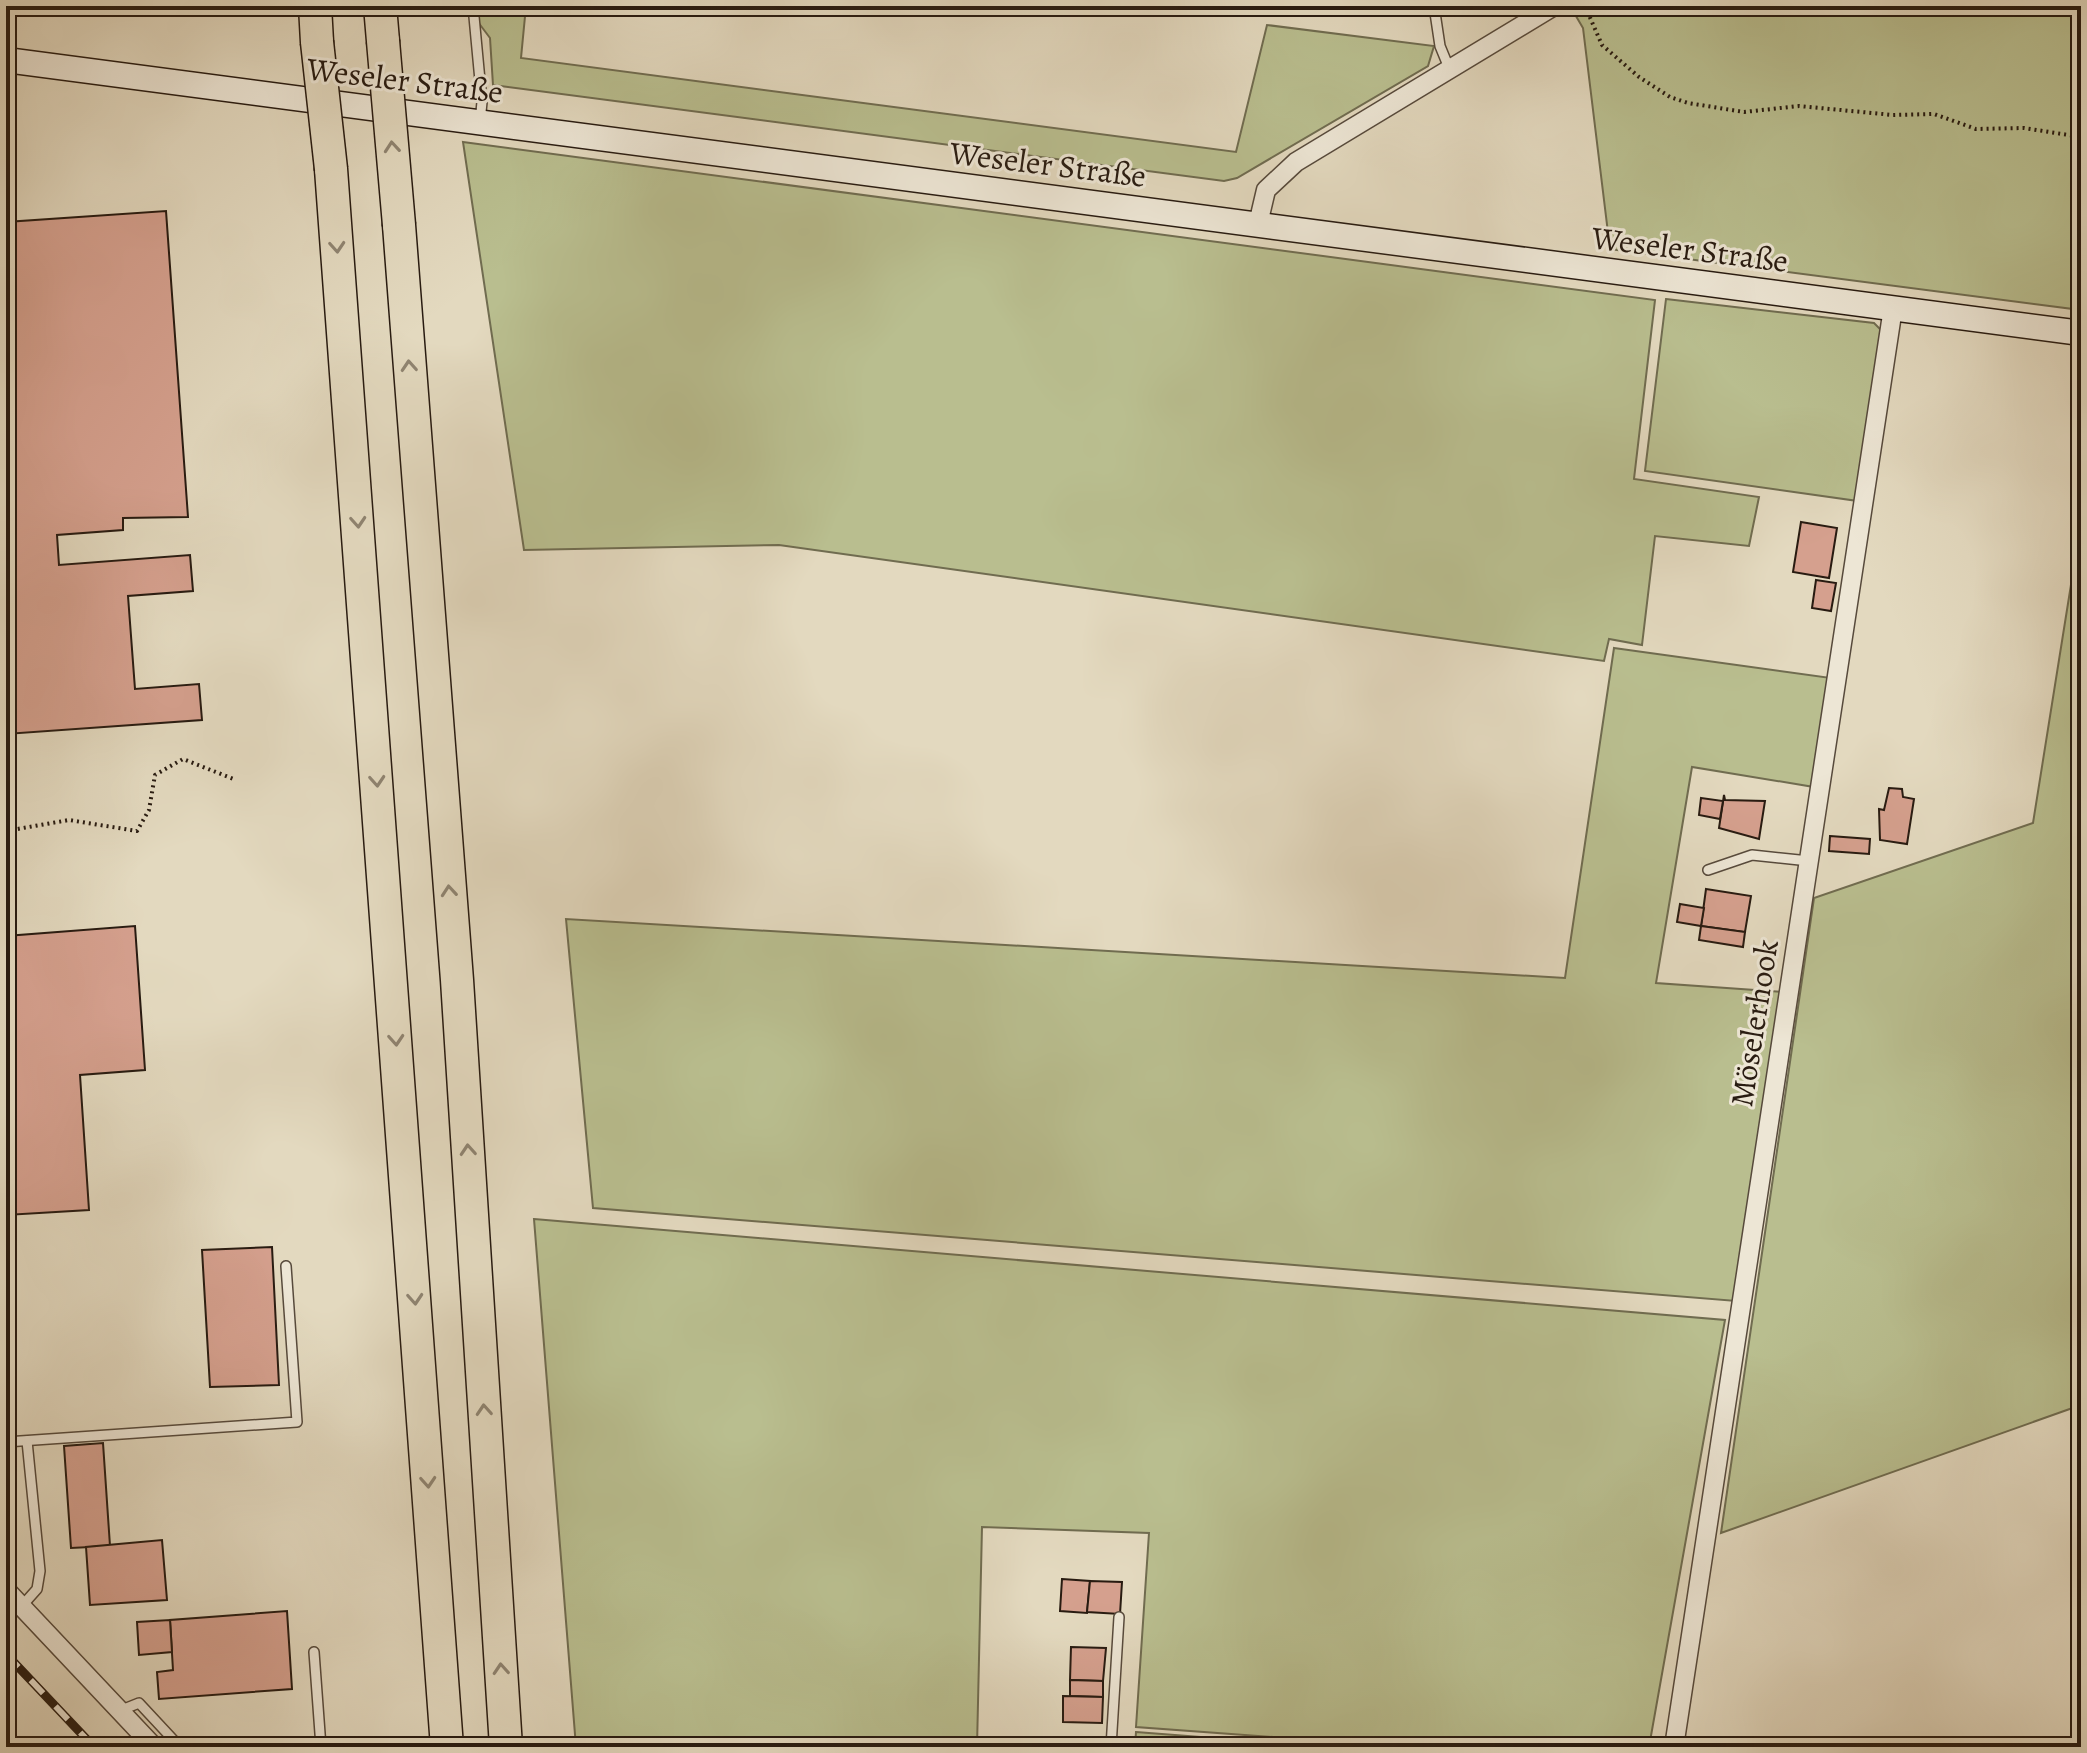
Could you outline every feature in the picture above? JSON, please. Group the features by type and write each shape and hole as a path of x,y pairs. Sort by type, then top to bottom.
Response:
{"highway":[{"path":"315,6 331,169 447,1747"},
{"path":"380,6 457,980 506,1747"}],"main road":[{"name":"Weseler Straße","path":"6,60 2081,333"}],"street":[{"path":"1258,224 1266,190 1275,178 1554,6"},
{"name":"Möselerhook","path":"1674,1747 1893,308"},
{"path":"6,1590 154,1747"}],"lane":[{"path":"473,6 482,102 480,122"},
{"path":"1434,6 1440,46 1449,68"},
{"path":"1708,870 1752,855 1809,861"},
{"path":"6,1442 297,1422 286,1266"},
{"path":"21,1607 37,1589 40,1571 27,1441"},
{"path":"1111,1747 1119,1617"},
{"path":"314,1652 321,1747"},
{"path":"119,1711 139,1703 180,1747"}],"path":[{"path":"1585,6 1602,45 1639,77 1670,97 1688,103 1744,112 1799,106 1893,115 1934,114 1976,129 2024,128 2081,137"},
{"path":"6,831 60,820 137,831 149,810 155,775 183,759 236,780"}],"green space":[{"path":"477,6 526,6 521,58 1236,152 1267,25 1434,46 1428,66 1237,178 1224,181 493,85 490,38 478,22"},
{"path":"1580,6 2081,6 2081,310 1610,249 1583,28 1573,11"},
{"path":"463,142 1655,300 1634,479 1759,497 1749,546 1655,536 1642,645 1609,639 1604,661 779,545 524,550"},
{"path":"1666,299 1874,323 1881,330 1858,501 1645,471"},
{"path":"2081,522 2081,1405 1721,1533 1814,898 2033,823"},
{"path":"1614,648 1831,678 1814,787 1692,767 1656,983 1783,992 1736,1301 593,1208 566,919 1565,978"},
{"path":"534,1219 1725,1320 1649,1747 1408,1747 1136,1727 1149,1533 982,1527 977,1747 576,1747"},
{"path":"1136,1732 1330,1747 1135,1747"}],"building":[{"path":"166,211 188,517 123,518 123,530 57,535 59,565 190,555 193,591 128,596 135,689 199,684 202,720 6,734 6,222"},
{"path":"1801,522 1837,528 1829,578 1793,572"},
{"path":"1816,580 1836,583 1831,611 1812,608"},
{"path":"1889,788 1902,789 1903,797 1914,799 1907,844 1880,840 1879,809 1884,810"},
{"path":"1724,795 1725,800 1765,801 1759,839 1719,828"},
{"path":"1701,798 1723,801 1720,819 1699,815"},
{"path":"1830,836 1870,839 1869,854 1829,851"},
{"path":"1706,889 1751,896 1745,932 1701,926"},
{"path":"1680,904 1704,908 1701,926 1677,922"},
{"path":"135,926 145,1070 80,1075 89,1210 6,1215 6,936"},
{"path":"1701,926 1745,932 1743,947 1699,940"},
{"path":"272,1247 279,1385 210,1387 202,1250"},
{"path":"103,1443 110,1546 71,1548 64,1446"},
{"path":"162,1540 167,1600 90,1605 86,1547"},
{"path":"1062,1579 1090,1581 1087,1613 1060,1611"},
{"path":"1090,1581 1122,1582 1120,1614 1087,1612"},
{"path":"287,1611 292,1689 159,1699 157,1672 173,1670 170,1620"},
{"path":"170,1620 172,1652 139,1655 137,1622"},
{"path":"1071,1647 1106,1648 1103,1681 1070,1680"},
{"path":"1070,1680 1103,1681 1103,1697 1070,1696"},
{"path":"1063,1696 1103,1697 1102,1723 1063,1722"}],"railway":[{"path":"6,1654 94,1747"}]}
